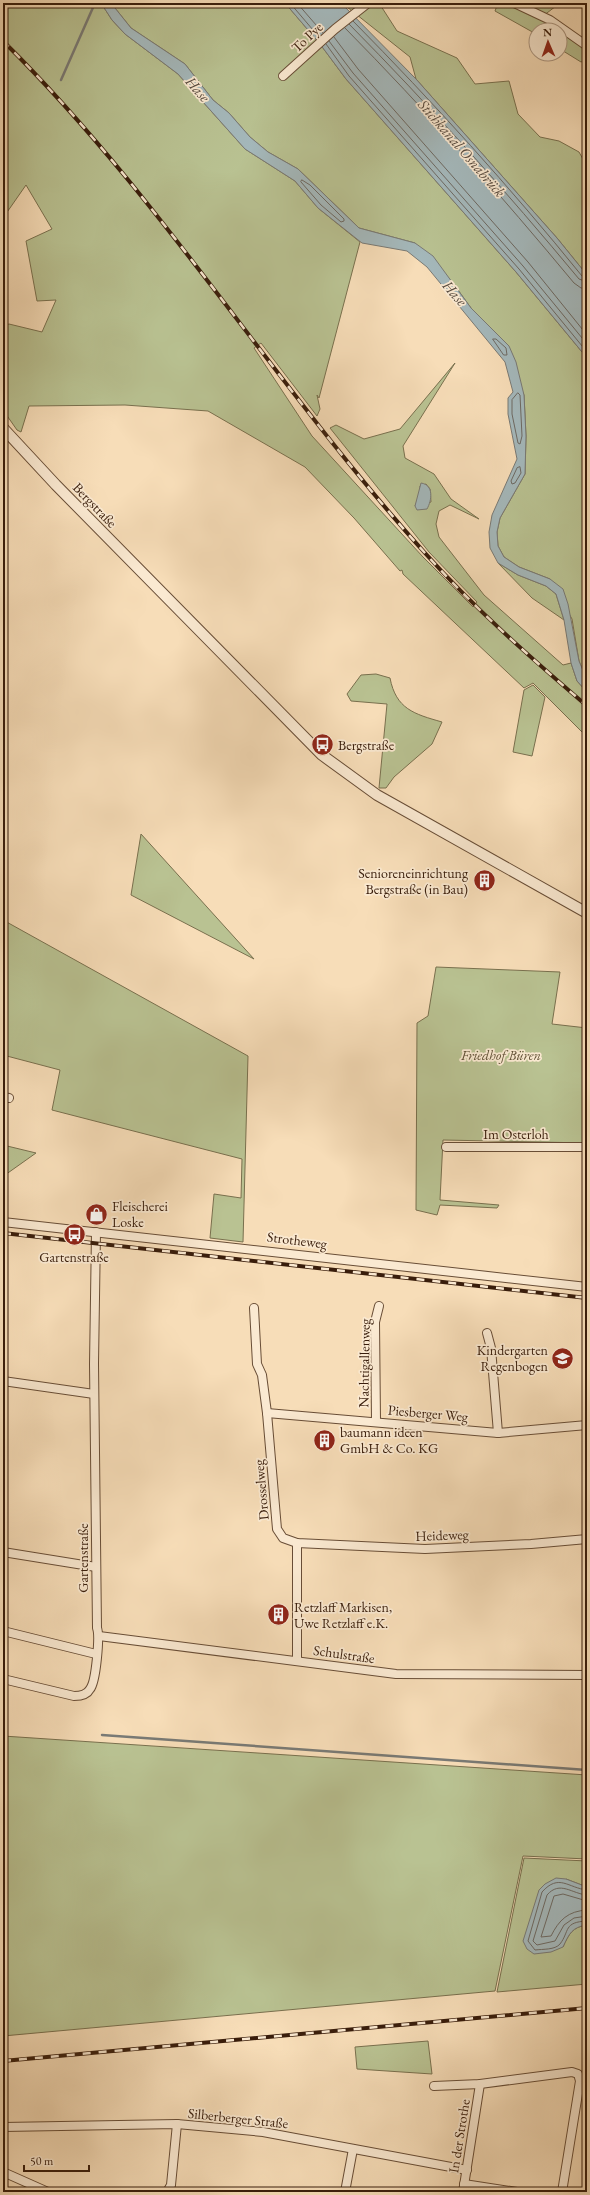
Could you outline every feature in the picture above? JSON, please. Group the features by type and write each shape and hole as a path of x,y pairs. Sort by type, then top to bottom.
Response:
{"street":[{"name":"To Pye","path":"283,76 304,59 335,29 368,3"},
{"path":"514,3 550,20 587,46"},
{"name":"Bergstraße","path":"3,428 50,479 322,755 377,795 587,913"},
{"name":"Im Osterloh","path":"446,1147 587,1147"},
{"name":"Strotheweg","path":"3,1222 587,1287"},
{"name":"Gartenstraße","path":"3,1679 74,1696 82,1695 90,1690 94,1681 99,1636 97,1628 94,1394 96,1232"},
{"name":"Nachtigallenweg","path":"376,1422 375,1322 379,1306"},
{"name":"Drosselweg","path":"254,1308 257,1364 262,1375 267,1413 277,1529 283,1538 297,1543"},
{"path":"487,1333 491,1348 498,1433"},
{"path":"3,1381 94,1394"},
{"name":"Piesberger Weg","path":"267,1413 498,1433 587,1425"},
{"name":"Heideweg","path":"297,1543 425,1549 531,1544 587,1539"},
{"path":"297,1543 297,1660"},
{"path":"3,1552 96,1567"},
{"path":"3,1631 96,1654"},
{"name":"Schulstraße","path":"99,1636 297,1660 396,1674 587,1675"},
{"name":"In der Strothe","path":"434,2086 480,2084 572,2072 578,2074 580,2081 562,2192"},
{"name":"In der Strothe","path":"464,2188 480,2084"},
{"path":"167,2192 171,2185 177,2124"},
{"name":"Silberberger Straße","path":"3,2127 177,2124 263,2132 467,2170"},
{"path":"345,2192 353,2148"},
{"path":"3,2172 48,2192"},
{"path":"464,2188 518,2192"}],"green space":[{"path":"3,3 101,3 112,20 125,34 178,74 245,149 295,181 318,208 360,242 319,398 317,395 320,409 317,416 261,343 254,348 312,436 423,557 473,607 477,602 429,552 330,428 336,425 364,439 400,429 455,363 403,446 405,458 434,474 451,499 479,519 450,505 439,511 436,524 439,537 484,595 563,665 571,663 577,681 587,692 587,737 533,683 524,688 403,574 402,570 400,571 354,518 305,467 208,411 125,405 29,406 21,432 17,430 3,410 3,326 9,324 42,332 56,300 37,301 26,241 52,229 26,185 3,218","holes":["426,484 430,489 431,502 415,506 420,494 420,486"]},
{"path":"111,3 285,3 320,44 346,79 516,272 587,358 587,680 579,661 572,619 550,579 519,567 504,557 498,546 497,532 500,518 525,474 526,436 524,395 489,327 471,308 453,283 415,243 359,228 298,169 268,152 250,137 229,113 213,100 185,64 131,28"},
{"path":"342,3 379,3 397,31 457,58 475,84 509,81 518,114 540,137 559,141 579,152 587,166 587,275 557,238 416,79 410,57"},
{"path":"498,3 514,3 525,7 530,3 560,3 543,16 552,22 528,22 528,30 495,11"},
{"path":"568,33 587,46 587,60 581,62 568,54"},
{"path":"498,563 518,575 546,586 556,594 564,620 532,598"},
{"path":"376,674 390,678 397,697 408,709 415,713 442,722 432,744 394,777 386,788 379,788 387,704 351,701 347,694 361,675"},
{"path":"533,685 545,697 532,756 513,752 524,690"},
{"path":"141,834 254,959 131,895"},
{"path":"3,920 248,1056 243,1242 210,1238 214,1194 241,1198 242,1159 52,1110 60,1070 3,1055"},
{"name":"Friedhof Büren","path":"436,967 560,972 552,1024 587,1028 587,1143 443,1140 440,1200 499,1205 497,1208 440,1205 437,1215 416,1210 417,1023 428,1016"},
{"path":"3,1145 36,1153 3,1175"},
{"path":"3,1736 587,1775 587,1859 523,1856 495,1991 3,2036"},
{"path":"524,1858 587,1861 587,1887 566,1879 563,1947 567,1938 574,1929 587,1925 587,1984 497,1992"},
{"path":"428,2041 432,2074 357,2069 355,2047"}],"water":[{"name":"Hase","path":"101,3 111,3 131,28 185,64 213,100 229,113 250,137 268,152 298,169 359,228 415,243 433,256 471,308 509,346 516,362 524,395 526,436 525,474 500,518 497,532 498,546 504,557 519,567 550,579 563,589 568,604 579,661 587,680 587,692 577,681 571,663 564,620 556,594 546,586 518,575 498,563 490,548 489,532 492,515 517,459 508,414 508,398 513,392 505,362 427,267 407,251 362,243 318,208 295,181 245,149 178,74 125,34 112,20"},
{"name":"Stichkanal Osnabrück","path":"285,3 341,3 416,79 557,238 587,275 587,358 516,272 346,79 320,44"},
{"path":"421,483 428,487 431,497 427,509 417,510 415,506"},
{"path":"556,1878 566,1879 587,1887 587,1925 574,1929 567,1938 563,1947 551,1952 534,1954 527,1949 523,1941 539,1890 545,1884"}],"waterway":[{"path":"61,80 95,3"},
{"path":"102,1735 587,1770"}],"railway":[{"path":"3,41 60,101 115,164 167,228 319,426 425,553 483,613 587,706"},
{"path":"3,1233 587,1298"},
{"path":"3,2061 587,2008"}],"place":[{"name":"Bergstraße","path":"323,745"},
{"name":"Senioreneinrichtung Bergstraße (in Bau)","path":"484,881"},
{"name":"Fleischerei Loske","path":"96,1214"},
{"name":"Gartenstraße","path":"74,1235"},
{"name":"Kindergarten Regenbogen","path":"563,1358"},
{"name":"baumann ideen GmbH & Co. KG","path":"324,1440"},
{"name":"Retzlaff Markisen, Uwe Retzlaff e.K.","path":"279,1615"}]}
